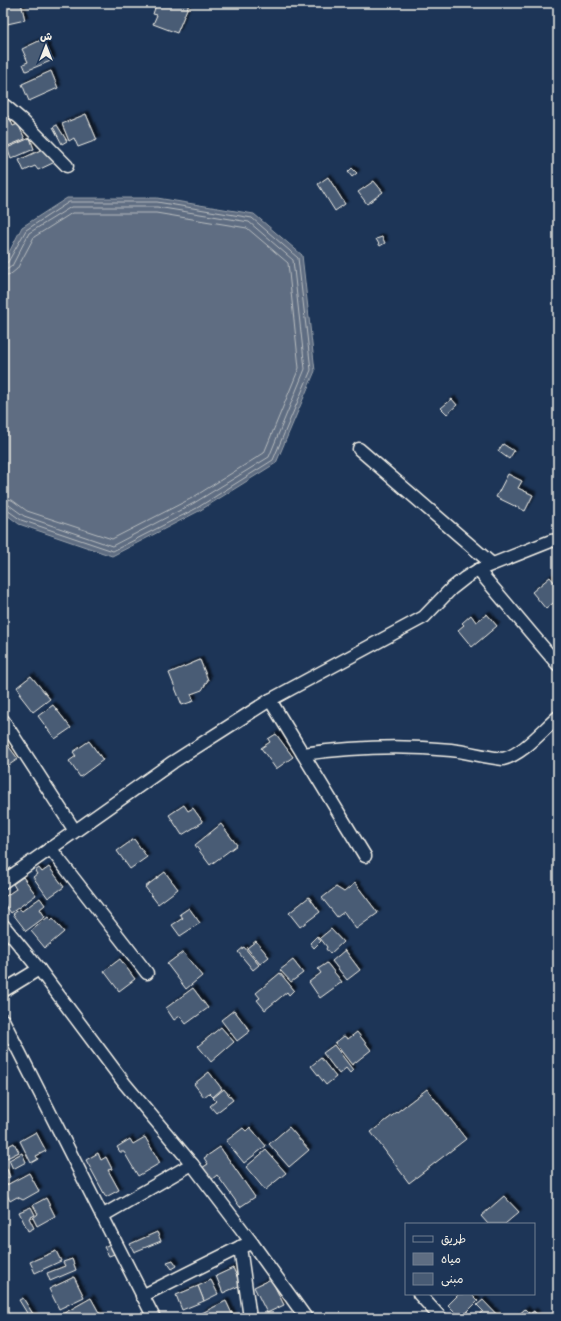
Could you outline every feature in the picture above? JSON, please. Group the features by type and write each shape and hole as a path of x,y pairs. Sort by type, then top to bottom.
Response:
{"street":[{"path":"3,104 32,130 67,166"},
{"path":"359,450 492,564"},
{"path":"3,882 173,762 270,700 424,617 451,589 465,578 492,564 551,541 558,540"},
{"path":"478,570 558,665"},
{"path":"270,700 364,856"},
{"path":"303,754 340,749 397,747 451,750 502,759 510,757 520,751 558,718"},
{"path":"3,720 75,831"},
{"path":"50,848 147,973"},
{"path":"3,925 39,969 125,1084 192,1164 252,1243 306,1318"},
{"path":"3,991 39,969"},
{"path":"3,1020 154,1318"},
{"path":"102,1216 192,1164"},
{"path":"142,1296 240,1247 252,1243"},
{"path":"240,1247 250,1318"},
{"path":"420,1295 441,1318"}],"water":[{"path":"67,198 157,198 254,214 302,255 315,371 276,463 199,511 112,556 19,524 3,512 3,264 22,227"}],"building":[{"path":"3,3 21,3 25,20 3,25"},
{"path":"161,3 189,4 177,33 153,24 157,15 153,14 156,5 160,5"},
{"path":"43,39 53,60 26,71 23,64 28,62 22,49"},
{"path":"51,71 58,88 29,101 22,84"},
{"path":"86,114 97,140 78,147 74,138 69,141 62,124"},
{"path":"10,119 13,126 18,124 25,139 3,148 3,122"},
{"path":"57,125 67,141 62,144 53,127"},
{"path":"30,138 34,149 11,159 7,148"},
{"path":"45,148 55,162 38,170 35,166 24,171 19,160"},
{"path":"352,168 357,173 352,177 348,172"},
{"path":"328,177 345,204 335,211 318,184"},
{"path":"374,181 383,192 367,204 358,192"},
{"path":"382,237 385,243 380,246 376,239"},
{"path":"452,399 457,405 447,414 441,408"},
{"path":"503,444 514,451 509,459 498,451"},
{"path":"508,474 522,481 518,488 533,495 525,511 496,497"},
{"path":"550,577 558,587 558,599 546,609 532,592"},
{"path":"487,614 497,626 472,647 458,630 464,625 462,623 471,615 476,622"},
{"path":"200,660 208,680 202,690 191,694 194,701 182,705 169,673"},
{"path":"31,676 50,699 33,712 19,694 21,693 17,687"},
{"path":"53,705 71,728 55,739 38,716"},
{"path":"276,734 293,757 276,769 261,748 270,742 268,739"},
{"path":"3,740 18,759 3,769"},
{"path":"89,741 103,760 80,777 69,761 76,756 73,752"},
{"path":"184,805 188,811 193,808 203,822 182,835 169,815"},
{"path":"221,824 237,845 210,865 195,845"},
{"path":"134,839 147,857 130,869 117,851"},
{"path":"49,867 64,887 48,898 33,877 37,874 35,871 39,868 42,872"},
{"path":"165,872 178,889 158,904 145,887"},
{"path":"23,877 36,895 11,913 3,902 3,898 16,889 13,884"},
{"path":"355,883 378,913 356,929 344,912 337,917 322,898 336,887 344,892"},
{"path":"309,897 320,912 300,927 289,913"},
{"path":"40,898 45,905 40,909 45,917 26,931 13,914 20,909 22,911"},
{"path":"189,908 200,923 180,936 172,925 183,918 180,914"},
{"path":"48,917 51,921 53,919 64,932 45,948 31,931"},
{"path":"331,929 343,942 330,954 320,938"},
{"path":"317,936 321,941 314,948 310,943"},
{"path":"256,941 269,957 260,964 247,948"},
{"path":"244,947 259,965 253,970 238,952"},
{"path":"345,950 360,970 347,980 332,961"},
{"path":"183,952 202,976 186,989 167,964"},
{"path":"120,959 135,979 119,991 104,971"},
{"path":"293,960 303,973 291,982 280,970"},
{"path":"327,963 342,982 320,998 309,982 321,973 318,969"},
{"path":"280,973 294,990 289,995 287,992 265,1010 257,1000 260,998 256,993"},
{"path":"193,988 208,1008 186,1024 180,1016 174,1020 166,1008"},
{"path":"234,1010 250,1031 237,1041 221,1020"},
{"path":"221,1027 234,1042 211,1062 198,1046"},
{"path":"357,1032 371,1050 352,1065 335,1043 344,1036 348,1039"},
{"path":"334,1045 353,1070 350,1073 346,1068 339,1074 323,1053"},
{"path":"321,1058 336,1077 326,1085 311,1066"},
{"path":"209,1072 222,1089 213,1097 209,1093 204,1097 194,1084"},
{"path":"224,1089 233,1100 216,1113 210,1106 216,1101 213,1098"},
{"path":"427,1089 466,1139 409,1183 371,1132"},
{"path":"250,1127 266,1146 244,1163 226,1141 243,1128 246,1131"},
{"path":"289,1127 309,1150 289,1167 269,1144"},
{"path":"36,1132 46,1151 36,1156 38,1159 31,1163 20,1141"},
{"path":"145,1137 160,1163 138,1176 124,1152 120,1152 117,1147 130,1139 133,1144"},
{"path":"14,1143 19,1152 3,1160 3,1149"},
{"path":"220,1147 255,1197 240,1207 217,1175 211,1180 202,1168 208,1164 204,1158"},
{"path":"266,1150 286,1173 265,1190 246,1167"},
{"path":"22,1153 26,1162 13,1169 9,1160"},
{"path":"98,1153 101,1160 106,1157 112,1169 108,1170 119,1190 106,1197 86,1160"},
{"path":"7,1169 10,1177 3,1180 3,1171"},
{"path":"29,1173 39,1191 23,1200 17,1197 10,1201 3,1187"},
{"path":"504,1196 519,1212 506,1223 487,1223 481,1216"},
{"path":"46,1198 55,1216 37,1226 33,1218 38,1214 33,1205"},
{"path":"31,1207 35,1215 29,1218 34,1228 28,1231 19,1212"},
{"path":"157,1232 161,1241 134,1252 130,1244"},
{"path":"112,1243 117,1253 109,1256 104,1247"},
{"path":"56,1251 61,1261 35,1273 30,1262"},
{"path":"72,1259 76,1270 50,1281 47,1273 65,1266 63,1262"},
{"path":"173,1260 177,1266 172,1269 167,1262"},
{"path":"233,1268 241,1285 223,1293 216,1276"},
{"path":"74,1277 84,1297 59,1309 49,1289"},
{"path":"271,1279 284,1305 267,1313 254,1287"},
{"path":"211,1280 218,1294 204,1301 198,1286"},
{"path":"198,1286 204,1301 182,1310 176,1295"},
{"path":"458,1295 472,1295 478,1301 461,1318 448,1305"},
{"path":"23,1298 35,1317 34,1318 30,1318 19,1300"},
{"path":"91,1298 102,1318 60,1318 59,1316"},
{"path":"483,1300 500,1318 475,1318 483,1311 477,1305"},
{"path":"226,1301 234,1318 204,1318 202,1313"},
{"path":"525,1309 530,1314 534,1311 537,1315 533,1318 515,1318"}]}
